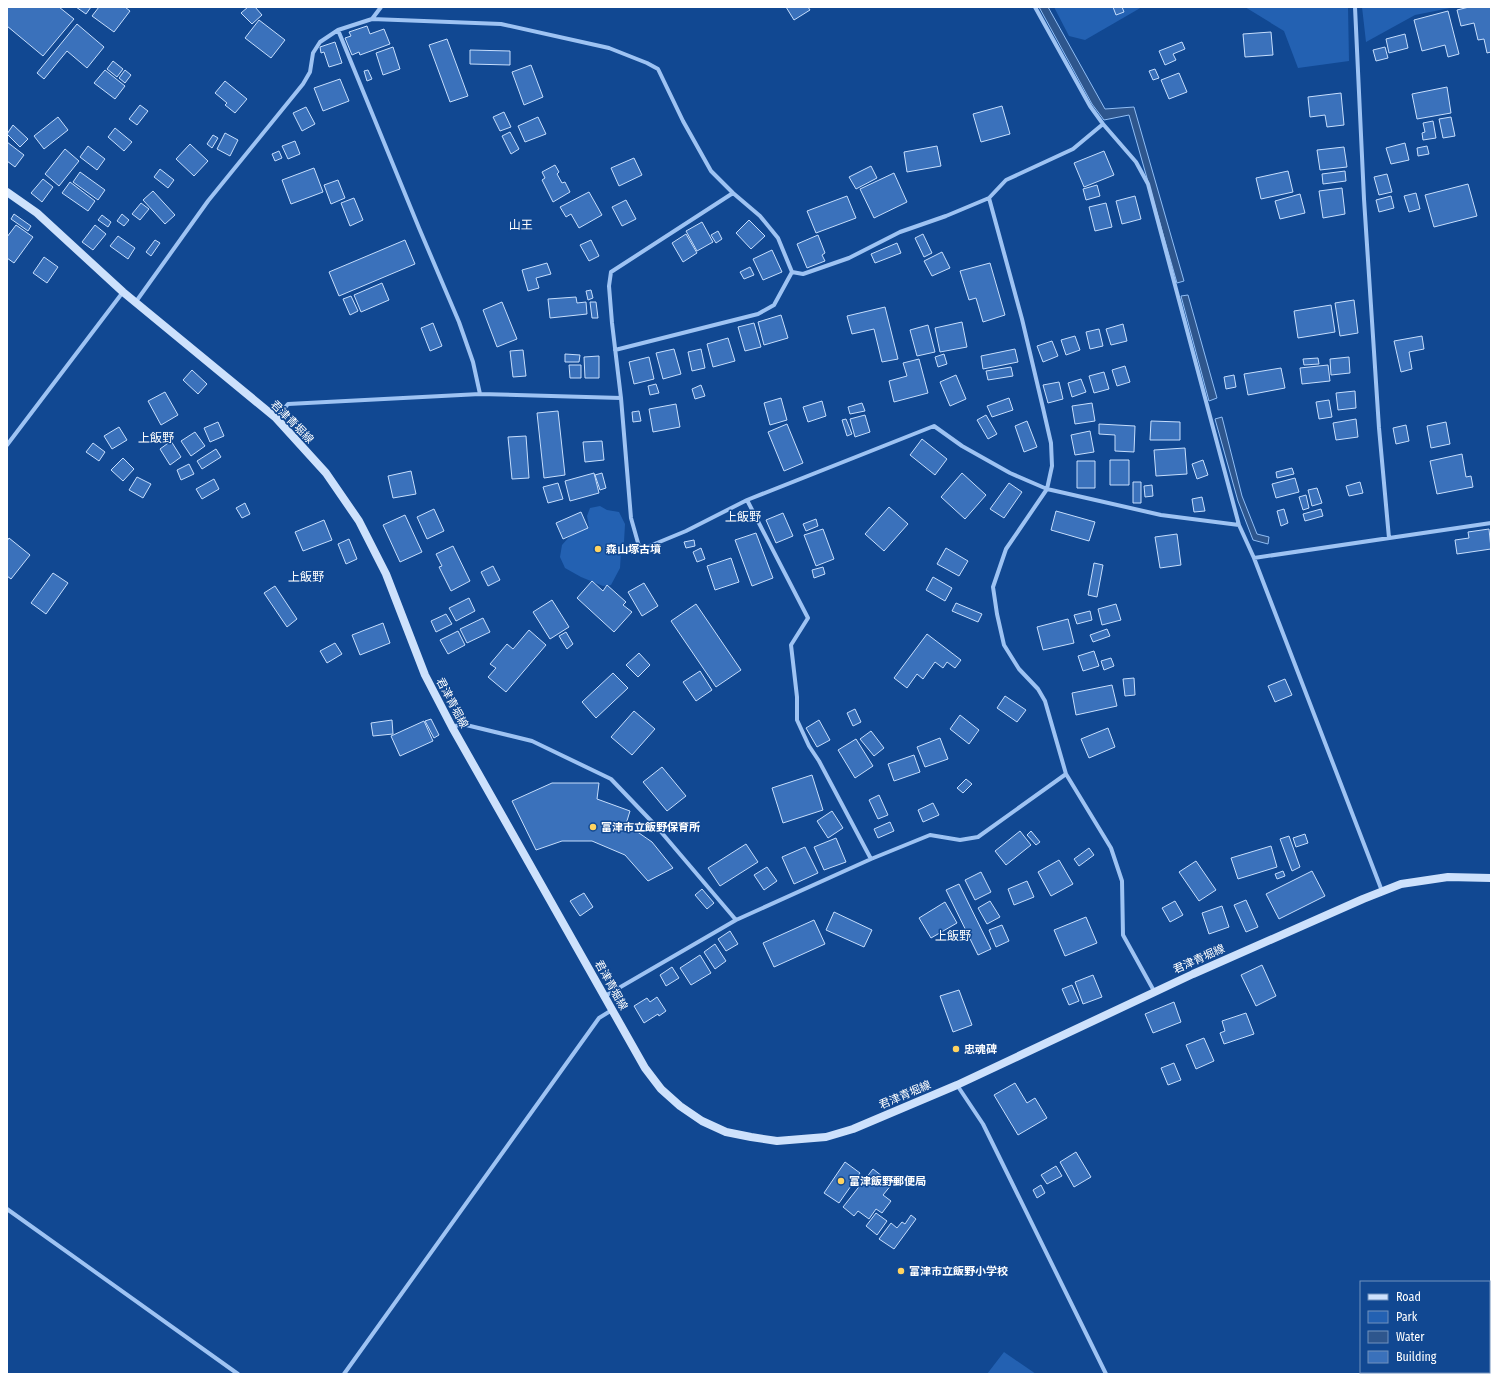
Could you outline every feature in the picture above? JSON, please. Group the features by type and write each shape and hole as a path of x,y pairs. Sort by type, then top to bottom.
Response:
{"main road":[{"name":"君津青堀線","path":"7,192 37,213 123,292 276,418 326,473 359,521 386,574 425,675 452,726 645,1068 662,1089 680,1106 702,1120 726,1132 751,1138 777,1141 826,1137 853,1129 957,1085 1154,991 1401,884 1448,877 1491,878"}],"street":[{"path":"372,19 381,7"},
{"path":"1035,7 1090,106 1102,124 1136,162 1148,184 1239,526 1254,558 1382,892"},
{"path":"1355,7 1365,207 1379,428 1390,538"},
{"path":"135,302 208,201 303,84 310,72 313,53 320,42 338,30 372,19 501,24 609,48 648,63 658,69 683,121 711,171 733,193 760,216 778,238 792,272"},
{"path":"338,30 459,322 473,362 480,394"},
{"path":"792,272 803,274 849,258 900,232 946,216 989,198 1006,180 1073,149 1102,124"},
{"path":"733,193 611,272 609,286 621,398 631,518 640,550 686,531 747,500 934,426 962,446 1010,473 1047,489 1161,514 1239,526"},
{"path":"989,198 1022,319 1051,443 1052,466 1047,489 1006,549 993,587 996,614 1004,644 1019,669 1038,689 1045,701 1066,774 1111,848 1122,881 1123,936 1154,991"},
{"path":"615,350 758,314 774,305 792,272"},
{"path":"7,445 123,292"},
{"path":"276,418 288,404 480,394 621,398"},
{"path":"747,500 808,618 791,645 797,697 797,720 809,746 819,761 871,859"},
{"path":"1254,558 1491,524"},
{"path":"452,726 462,724 532,741 611,779 656,826 736,920"},
{"path":"605,996 736,920 871,859 930,835 960,840 978,837 1066,774"},
{"path":"344,1374 599,1018 612,1010"},
{"path":"957,1085 983,1124 1106,1374"},
{"path":"7,1209 238,1374"}],"green space":[{"path":"1054,7 1142,7 1085,40 1069,36"},
{"path":"1245,7 1348,7 1349,61 1298,68 1284,31"},
{"path":"1362,7 1455,7 1415,15 1366,42"},
{"path":"600,506 607,510 619,512 625,524 620,568 611,585 603,586 581,577 565,568 560,557 562,545 569,537 589,527 587,516 590,508"},
{"path":"1004,1352 1036,1374 987,1374"}],"water":[{"path":"1039,7 1048,7 1105,109 1134,107 1184,281 1177,283 1129,115 1104,120 1092,104"},
{"path":"1188,295 1217,398 1209,401 1181,296"},
{"path":"1222,417 1242,496 1257,534 1269,537 1268,544 1253,540 1238,501 1215,419"}],"building":[{"path":"7,7 59,7 74,19 43,56 7,26"},
{"path":"76,7 91,7 86,14"},
{"path":"99,7 125,7 130,11 114,32 92,16"},
{"path":"248,7 255,7 262,15 252,24 241,13"},
{"path":"786,7 808,7 810,10 794,20"},
{"path":"1113,7 1122,7 1124,12 1116,15"},
{"path":"1469,7 1491,7 1491,52 1487,53 1484,39 1478,40 1474,23 1461,26 1457,10"},
{"path":"1448,11 1459,54 1448,57 1445,45 1422,51 1414,20"},
{"path":"259,20 285,40 271,58 245,38"},
{"path":"77,24 104,47 87,68 67,51 44,79 37,73"},
{"path":"367,26 370,34 384,29 390,44 360,55 359,52 352,55 345,38 351,36 349,32"},
{"path":"1271,32 1273,55 1245,57 1243,34"},
{"path":"1405,34 1408,48 1389,53 1386,39"},
{"path":"447,39 468,96 450,102 429,45"},
{"path":"335,42 342,63 329,67 324,52 321,53 320,47"},
{"path":"1182,42 1185,49 1173,54 1176,60 1165,65 1159,51"},
{"path":"393,47 400,69 383,75 376,53"},
{"path":"1385,47 1388,58 1376,61 1373,50"},
{"path":"470,50 510,51 510,65 470,64"},
{"path":"113,61 123,69 117,77 107,69"},
{"path":"531,65 543,97 524,105 512,72"},
{"path":"1155,69 1159,78 1153,80 1149,71"},
{"path":"105,70 125,86 115,99 94,83"},
{"path":"125,70 131,75 125,83 119,78"},
{"path":"368,70 372,79 367,81 364,71"},
{"path":"1179,73 1187,92 1169,99 1161,80"},
{"path":"340,79 349,101 323,111 314,88"},
{"path":"225,81 247,99 235,113 225,105 227,103 215,93"},
{"path":"1447,87 1451,113 1417,119 1412,94"},
{"path":"1341,93 1344,125 1327,127 1325,115 1310,117 1308,97"},
{"path":"140,105 148,111 137,125 129,119"},
{"path":"1002,106 1010,134 981,142 973,114"},
{"path":"306,107 315,124 302,131 293,113"},
{"path":"504,112 511,127 500,131 493,117"},
{"path":"58,117 68,130 44,149 34,136"},
{"path":"538,117 546,134 525,142 518,126"},
{"path":"1451,117 1455,136 1443,138 1439,119"},
{"path":"1433,121 1436,138 1423,140 1422,133 1425,132 1423,123"},
{"path":"13,125 28,139 20,147 7,134"},
{"path":"115,128 132,142 124,151 108,137"},
{"path":"510,132 519,149 511,154 502,136"},
{"path":"225,133 238,140 230,156 217,149"},
{"path":"213,135 218,138 212,148 207,144"},
{"path":"295,141 300,154 288,159 282,146"},
{"path":"7,142 24,155 15,167 7,161"},
{"path":"1405,143 1409,160 1391,164 1386,148"},
{"path":"190,144 208,161 194,176 176,159"},
{"path":"88,146 105,159 97,170 80,157"},
{"path":"937,146 941,166 907,172 904,152"},
{"path":"1427,146 1429,154 1418,156 1417,148"},
{"path":"1344,147 1347,167 1320,170 1317,150"},
{"path":"65,149 79,161 59,186 45,174"},
{"path":"279,151 282,158 275,161 272,154"},
{"path":"1104,151 1114,175 1084,187 1074,163"},
{"path":"634,158 642,175 619,186 611,168"},
{"path":"555,165 559,172 557,174 562,183 565,182 570,192 553,202 542,180 545,178 542,172"},
{"path":"871,166 877,178 856,189 849,177"},
{"path":"314,168 323,192 291,204 282,180"},
{"path":"160,169 174,180 168,188 154,177"},
{"path":"1288,171 1293,192 1261,199 1256,178"},
{"path":"1345,171 1346,181 1323,184 1322,174"},
{"path":"80,172 105,190 98,200 73,182"},
{"path":"894,173 907,202 874,218 860,189"},
{"path":"1387,174 1392,192 1379,195 1374,177"},
{"path":"43,179 53,187 42,202 31,193"},
{"path":"338,180 345,198 331,204 324,185"},
{"path":"70,182 95,201 88,211 62,193"},
{"path":"1468,184 1477,216 1434,227 1425,195"},
{"path":"1097,185 1100,196 1086,200 1083,189"},
{"path":"1342,188 1345,214 1323,218 1319,191"},
{"path":"153,191 175,215 165,224 143,200"},
{"path":"589,192 602,215 579,228 571,214 566,217 560,207"},
{"path":"1416,193 1420,209 1409,212 1404,196"},
{"path":"1300,194 1305,213 1280,219 1275,201"},
{"path":"847,196 856,218 816,233 807,211"},
{"path":"1135,196 1141,219 1122,224 1116,201"},
{"path":"1391,196 1394,208 1379,212 1376,200"},
{"path":"354,198 363,220 350,226 341,203"},
{"path":"626,200 636,219 622,226 612,207"},
{"path":"141,203 149,209 140,220 132,214"},
{"path":"1106,203 1112,227 1095,231 1089,207"},
{"path":"14,214 31,226 28,231 11,219"},
{"path":"122,214 129,220 124,226 117,221"},
{"path":"102,215 111,222 108,227 98,220"},
{"path":"749,220 765,236 751,249 736,233"},
{"path":"702,222 713,242 697,251 686,231"},
{"path":"16,225 33,237 14,263 7,258 7,237"},
{"path":"95,225 106,234 93,250 82,242"},
{"path":"718,231 722,239 716,243 711,235"},
{"path":"686,234 697,253 683,262 672,243"},
{"path":"923,234 932,253 924,257 915,238"},
{"path":"818,235 825,253 822,255 825,261 807,268 797,244"},
{"path":"118,236 135,248 128,259 110,246"},
{"path":"155,240 160,243 151,256 146,252"},
{"path":"405,240 415,264 339,296 329,272"},
{"path":"591,240 599,256 589,261 580,245"},
{"path":"897,243 901,253 875,263 871,254"},
{"path":"772,250 782,272 763,280 753,259"},
{"path":"942,252 950,268 932,276 924,261"},
{"path":"44,257 58,267 47,283 33,273"},
{"path":"547,263 551,274 536,278 539,288 528,291 522,270"},
{"path":"990,263 1005,315 983,322 976,298 969,300 960,271"},
{"path":"750,267 754,275 744,279 740,272"},
{"path":"382,283 389,300 361,312 354,295"},
{"path":"591,290 593,298 588,300 586,291"},
{"path":"351,296 358,311 350,315 343,299"},
{"path":"576,297 577,303 586,302 587,314 550,318 548,299"},
{"path":"1354,300 1358,333 1340,336 1335,303"},
{"path":"502,302 517,339 497,347 483,310"},
{"path":"590,302 596,302 598,318 592,318"},
{"path":"1331,305 1335,332 1298,338 1294,311"},
{"path":"885,307 898,359 882,362 874,329 852,334 847,316"},
{"path":"781,315 788,338 764,345 758,322"},
{"path":"962,322 967,347 940,352 935,328"},
{"path":"433,323 442,346 430,351 421,328"},
{"path":"754,323 761,347 745,351 738,327"},
{"path":"1123,324 1127,341 1111,345 1106,329"},
{"path":"928,325 935,352 917,356 910,330"},
{"path":"1099,329 1103,346 1090,349 1086,332"},
{"path":"1075,336 1080,350 1066,355 1061,340"},
{"path":"1422,336 1424,349 1409,352 1412,369 1401,372 1394,341"},
{"path":"728,338 735,361 713,367 707,344"},
{"path":"1052,341 1058,356 1043,362 1037,346"},
{"path":"674,349 681,374 663,379 656,353"},
{"path":"701,349 705,368 692,371 688,352"},
{"path":"1015,349 1018,362 983,369 981,356"},
{"path":"523,350 526,376 513,377 510,351"},
{"path":"565,354 580,355 579,362 565,362"},
{"path":"944,354 947,364 938,367 935,357"},
{"path":"599,356 599,378 585,378 584,357"},
{"path":"649,357 654,379 634,384 629,362"},
{"path":"1349,357 1350,373 1331,375 1330,359"},
{"path":"1318,358 1319,364 1304,365 1303,359"},
{"path":"919,359 928,393 894,402 889,381 907,376 903,363"},
{"path":"569,365 581,365 581,378 570,378"},
{"path":"1328,365 1330,381 1302,384 1300,368"},
{"path":"1125,366 1130,382 1117,386 1112,370"},
{"path":"1011,367 1013,376 988,380 986,371"},
{"path":"1281,368 1285,388 1248,395 1244,374"},
{"path":"192,370 207,384 198,394 183,380"},
{"path":"1104,372 1109,389 1094,393 1089,376"},
{"path":"956,375 966,399 950,406 940,382"},
{"path":"1234,375 1236,387 1226,389 1224,377"},
{"path":"1081,379 1086,392 1072,397 1068,383"},
{"path":"1059,382 1063,399 1048,403 1043,385"},
{"path":"656,384 659,393 650,395 648,386"},
{"path":"701,385 705,396 695,399 692,389"},
{"path":"1355,391 1356,408 1338,410 1336,393"},
{"path":"165,392 178,415 161,425 148,401"},
{"path":"781,398 787,420 770,425 764,403"},
{"path":"1009,398 1013,410 992,417 987,406"},
{"path":"1329,400 1332,417 1319,419 1316,402"},
{"path":"822,401 826,416 808,422 803,407"},
{"path":"862,403 865,411 850,414 848,407"},
{"path":"1092,403 1095,421 1075,424 1072,406"},
{"path":"676,404 680,427 653,432 649,409"},
{"path":"558,411 565,475 544,478 537,413"},
{"path":"639,411 641,421 633,422 632,412"},
{"path":"865,415 870,432 855,437 850,419"},
{"path":"986,415 997,434 988,439 977,420"},
{"path":"846,419 852,434 847,436 842,420"},
{"path":"1356,419 1358,437 1336,440 1333,423"},
{"path":"1027,421 1037,447 1024,452 1015,426"},
{"path":"1151,421 1180,422 1180,440 1150,440"},
{"path":"218,422 224,436 210,442 204,428"},
{"path":"1446,422 1450,444 1431,448 1427,426"},
{"path":"787,424 803,463 784,471 768,432"},
{"path":"1099,424 1135,426 1134,452 1115,451 1115,435 1099,434"},
{"path":"1406,425 1409,441 1396,444 1393,428"},
{"path":"119,427 127,440 112,449 104,436"},
{"path":"1090,431 1094,452 1075,455 1071,435"},
{"path":"195,432 205,446 191,456 181,441"},
{"path":"526,436 529,478 512,479 508,437"},
{"path":"922,439 947,459 935,475 910,455"},
{"path":"171,441 181,457 170,465 160,449"},
{"path":"602,441 604,460 585,462 583,442"},
{"path":"93,443 105,452 99,461 86,452"},
{"path":"1185,448 1187,474 1156,476 1154,450"},
{"path":"216,449 221,457 202,469 197,461"},
{"path":"1462,454 1466,477 1471,476 1473,487 1437,494 1430,461"},
{"path":"123,458 134,469 123,481 111,470"},
{"path":"1110,460 1129,460 1129,485 1110,485"},
{"path":"1203,460 1208,475 1197,479 1192,464"},
{"path":"1077,461 1095,461 1095,488 1077,488"},
{"path":"189,464 194,474 181,480 177,470"},
{"path":"1292,468 1294,474 1277,478 1276,472"},
{"path":"411,471 416,494 393,498 388,476"},
{"path":"594,473 599,493 570,501 565,481"},
{"path":"602,473 606,488 600,490 595,475"},
{"path":"962,473 986,495 965,519 941,497"},
{"path":"137,477 151,484 143,498 129,490"},
{"path":"1295,478 1299,492 1276,498 1272,484"},
{"path":"214,479 219,489 202,499 196,489"},
{"path":"1133,482 1141,482 1141,503 1133,503"},
{"path":"1360,482 1363,493 1349,496 1346,486"},
{"path":"558,483 563,499 548,503 543,487"},
{"path":"1009,483 1022,492 1004,518 990,509"},
{"path":"1152,485 1153,496 1145,497 1144,486"},
{"path":"1317,488 1322,503 1312,506 1308,490"},
{"path":"1306,495 1309,508 1303,510 1299,497"},
{"path":"1202,497 1205,511 1194,512 1192,499"},
{"path":"245,503 250,514 242,518 236,508"},
{"path":"889,507 908,524 884,551 865,534"},
{"path":"434,509 444,531 427,539 417,517"},
{"path":"1284,509 1288,523 1281,526 1277,511"},
{"path":"1321,509 1323,516 1305,521 1303,514"},
{"path":"1056,511 1095,522 1089,541 1051,530"},
{"path":"581,512 588,528 563,539 556,523"},
{"path":"783,513 793,536 776,543 766,520"},
{"path":"405,515 422,552 400,562 383,525"},
{"path":"816,519 818,526 806,531 803,524"},
{"path":"324,520 332,540 303,551 295,532"},
{"path":"823,529 834,559 816,566 804,535"},
{"path":"1489,529 1491,549 1457,554 1455,540 1469,538 1468,532"},
{"path":"756,533 773,578 752,586 735,540"},
{"path":"1177,534 1181,565 1160,568 1155,537"},
{"path":"9,538 30,555 11,579 7,576 7,541"},
{"path":"349,539 357,559 346,564 338,544"},
{"path":"694,540 695,546 686,548 684,542"},
{"path":"453,546 470,581 451,591 439,567 442,566 436,554"},
{"path":"701,548 705,559 697,562 693,552"},
{"path":"946,548 968,561 959,576 937,564"},
{"path":"731,558 739,582 715,590 707,566"},
{"path":"1094,563 1103,565 1097,597 1088,595"},
{"path":"493,566 500,580 488,586 481,572"},
{"path":"823,567 825,574 814,578 812,570"},
{"path":"53,573 68,583 46,614 31,603"},
{"path":"933,577 952,588 945,601 926,590"},
{"path":"592,581 603,591 607,585 626,602 623,605 632,612 614,632 577,598"},
{"path":"644,583 658,606 642,616 628,592"},
{"path":"275,586 297,619 287,627 264,593"},
{"path":"469,598 475,611 456,621 449,608"},
{"path":"552,600 569,627 550,639 533,612"},
{"path":"956,603 982,614 978,622 952,611"},
{"path":"696,604 741,670 716,687 671,621"},
{"path":"1116,604 1121,620 1102,625 1098,609"},
{"path":"1090,611 1092,620 1077,624 1074,615"},
{"path":"446,614 452,624 436,632 431,621"},
{"path":"483,618 490,632 467,643 460,629"},
{"path":"1068,619 1074,643 1043,650 1037,627"},
{"path":"383,623 390,643 360,655 352,635"},
{"path":"1107,629 1110,636 1093,642 1090,635"},
{"path":"529,630 546,645 506,692 488,677 496,668 490,664 507,644 513,649"},
{"path":"458,631 465,645 448,654 440,640"},
{"path":"566,632 573,644 567,649 559,636"},
{"path":"927,634 961,660 955,668 947,662 943,668 935,662 923,679 917,674 907,688 894,678"},
{"path":"335,643 342,654 327,663 320,651"},
{"path":"1094,651 1099,666 1083,671 1078,656"},
{"path":"639,653 650,665 638,677 626,665"},
{"path":"1111,658 1114,666 1104,670 1101,661"},
{"path":"700,671 712,690 696,701 683,682"},
{"path":"613,673 628,688 596,718 582,702"},
{"path":"1134,678 1135,695 1125,696 1123,679"},
{"path":"1285,679 1292,695 1275,702 1268,686"},
{"path":"1112,685 1117,706 1076,715 1072,693"},
{"path":"1005,696 1026,710 1017,722 997,708"},
{"path":"855,709 861,722 853,726 847,713"},
{"path":"634,711 655,729 632,755 611,737"},
{"path":"960,715 979,730 969,744 950,729"},
{"path":"431,719 439,735 434,738 425,721"},
{"path":"392,720 393,734 373,736 371,723"},
{"path":"819,720 830,740 817,747 806,728"},
{"path":"424,721 433,741 400,756 391,736"},
{"path":"1108,728 1115,747 1089,758 1081,739"},
{"path":"871,731 884,748 874,756 860,739"},
{"path":"940,738 948,759 925,767 917,747"},
{"path":"856,739 873,766 855,778 838,750"},
{"path":"914,755 920,772 894,781 888,764"},
{"path":"662,767 686,796 667,811 643,782"},
{"path":"812,775 823,810 783,823 772,788"},
{"path":"966,779 972,784 963,793 957,788"},
{"path":"552,783 599,783 597,799 630,811 626,824 652,842 673,868 648,881 625,855 592,841 562,841 536,850 512,801"},
{"path":"879,795 888,815 878,819 869,800"},
{"path":"933,803 939,815 923,822 918,810"},
{"path":"832,811 843,828 828,838 817,821"},
{"path":"890,822 894,831 878,838 874,829"},
{"path":"1020,831 1031,845 1006,865 995,851"},
{"path":"1031,831 1040,842 1036,845 1027,835"},
{"path":"1305,834 1308,843 1296,847 1293,838"},
{"path":"1289,836 1300,867 1292,871 1280,839"},
{"path":"836,838 846,862 824,870 814,847"},
{"path":"746,844 758,862 720,886 708,868"},
{"path":"1271,846 1277,867 1238,879 1231,858"},
{"path":"805,847 818,873 794,884 782,857"},
{"path":"1089,848 1094,855 1079,866 1074,859"},
{"path":"1059,860 1073,884 1051,896 1038,872"},
{"path":"1196,861 1216,890 1199,901 1179,872"},
{"path":"767,867 777,881 764,890 754,875"},
{"path":"1283,871 1285,876 1277,879 1275,874"},
{"path":"1312,871 1325,896 1279,919 1266,894"},
{"path":"981,872 991,892 975,900 965,880"},
{"path":"1027,881 1034,897 1014,905 1008,889"},
{"path":"959,884 991,949 978,955 946,890"},
{"path":"702,889 714,903 707,909 695,895"},
{"path":"584,893 593,907 580,916 570,901"},
{"path":"1246,900 1258,927 1246,932 1234,905"},
{"path":"990,901 1000,917 987,924 978,908"},
{"path":"1175,901 1183,915 1170,922 1162,908"},
{"path":"945,902 957,923 931,938 919,918"},
{"path":"1222,906 1229,927 1209,934 1202,913"},
{"path":"834,912 872,930 864,947 826,930"},
{"path":"1086,917 1097,943 1065,956 1054,930"},
{"path":"814,920 825,944 774,967 763,943"},
{"path":"1002,925 1009,941 996,947 989,930"},
{"path":"730,931 738,944 726,951 718,939"},
{"path":"715,944 726,961 715,969 704,952"},
{"path":"700,955 711,973 691,985 680,968"},
{"path":"1262,965 1276,996 1256,1006 1241,975"},
{"path":"672,967 679,978 666,986 660,975"},
{"path":"1093,975 1102,997 1083,1004 1075,982"},
{"path":"1072,985 1079,1001 1069,1005 1062,989"},
{"path":"959,990 972,1025 953,1032 940,996"},
{"path":"657,997 666,1011 644,1023 634,1006 647,998 650,1002"},
{"path":"1174,1002 1181,1022 1153,1033 1145,1014"},
{"path":"1246,1013 1254,1034 1224,1044 1220,1033 1225,1031 1222,1021"},
{"path":"1204,1038 1214,1061 1196,1069 1186,1045"},
{"path":"1174,1063 1181,1080 1168,1085 1161,1068"},
{"path":"1015,1083 1027,1103 1035,1098 1047,1118 1018,1135 994,1095"},
{"path":"1076,1152 1091,1177 1074,1187 1060,1162"},
{"path":"845,1162 860,1173 839,1203 824,1193"},
{"path":"1056,1166 1062,1176 1047,1184 1041,1175"},
{"path":"873,1169 892,1184 883,1195 891,1201 882,1213 876,1209 869,1219 858,1211 854,1216 843,1207"},
{"path":"1041,1185 1045,1193 1037,1198 1033,1190"},
{"path":"876,1213 887,1221 877,1235 866,1226"},
{"path":"911,1215 916,1219 894,1249 879,1239 891,1223 897,1228 902,1222 905,1224"}],"place":[{"name":"森山塚古墳","path":"598,549"},
{"name":"富津市立飯野保育所","path":"593,827"},
{"name":"忠魂碑","path":"956,1049"},
{"name":"富津飯野郵便局","path":"841,1181"},
{"name":"富津市立飯野小学校","path":"901,1271"}],"district":[{"name":"山王","path":"521,225"},
{"name":"上飯野","path":"156,438"},
{"name":"上飯野","path":"743,517"},
{"name":"上飯野","path":"306,577"},
{"name":"上飯野","path":"953,936"}]}
